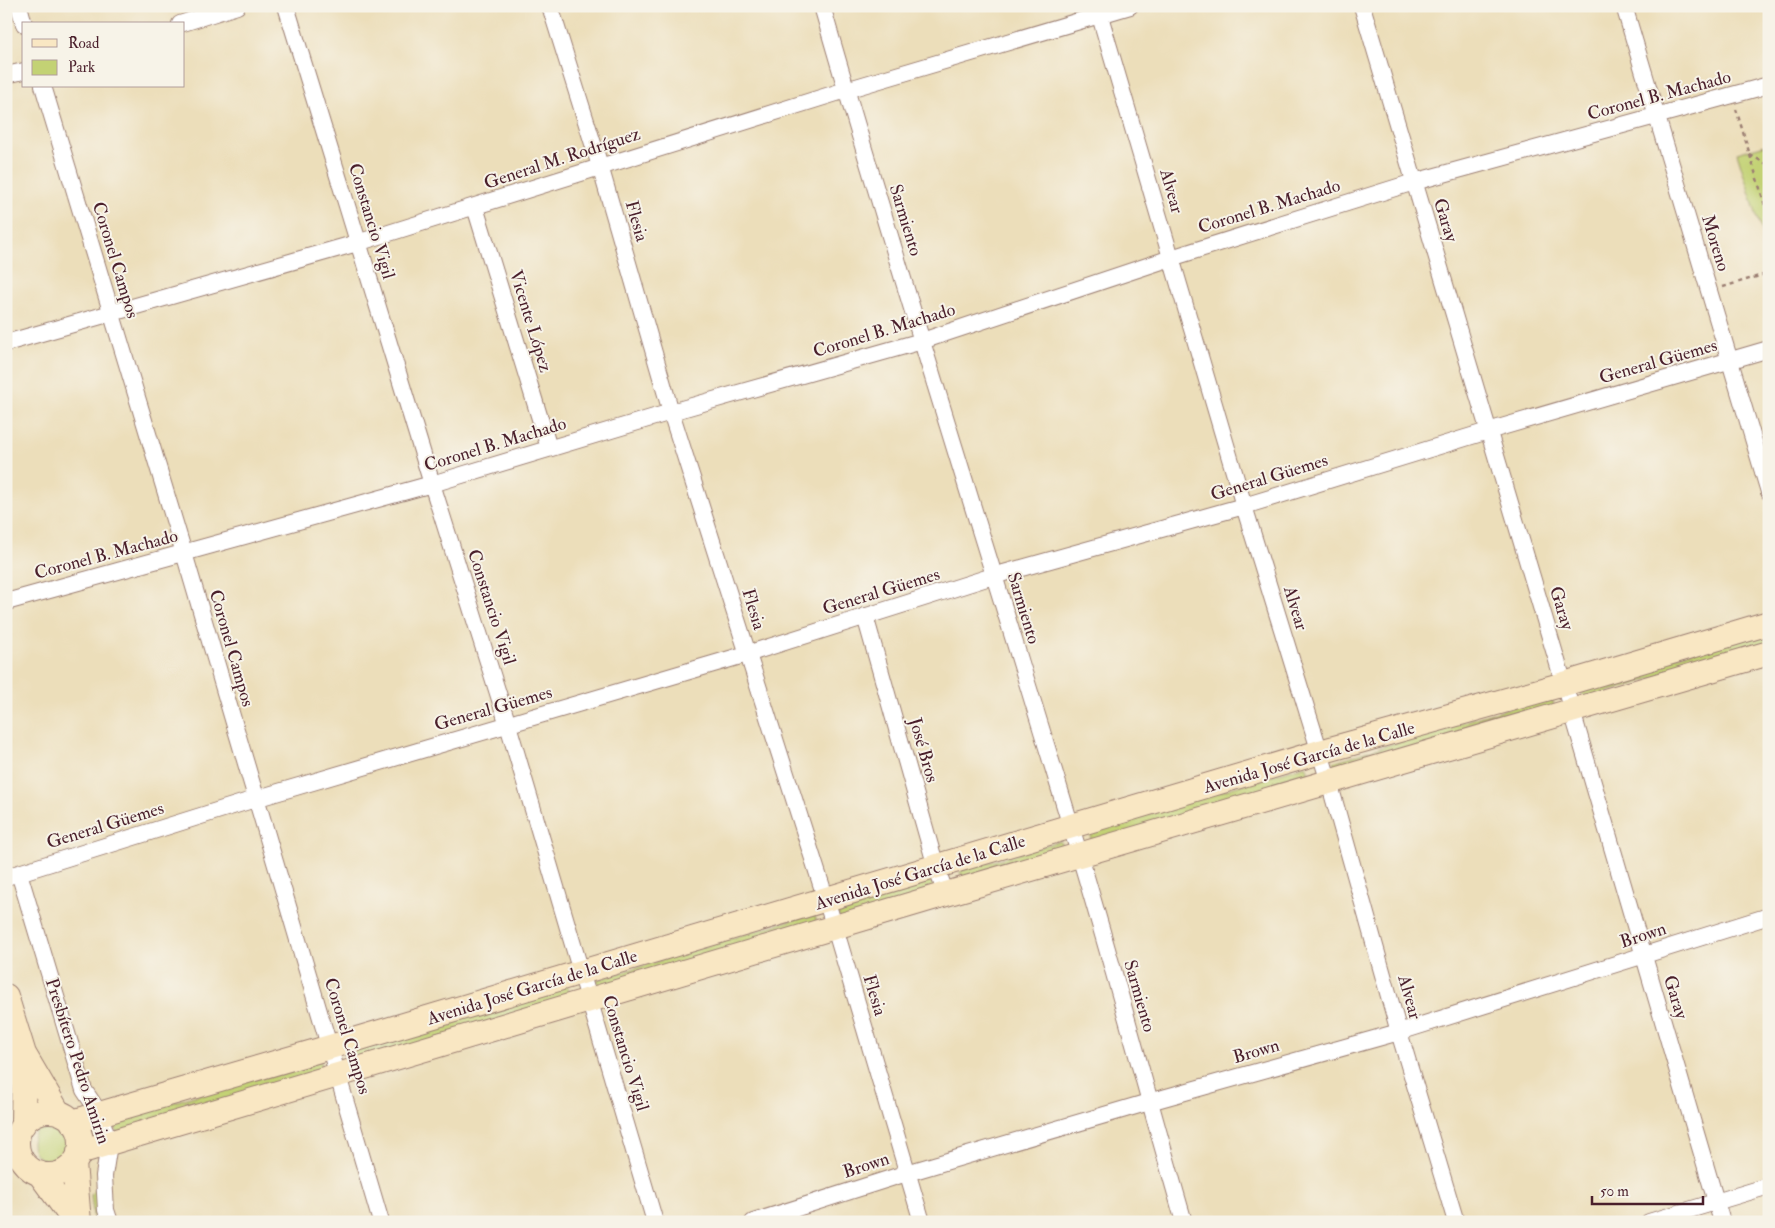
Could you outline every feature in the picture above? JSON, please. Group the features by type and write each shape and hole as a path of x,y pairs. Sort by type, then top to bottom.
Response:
{"main road":[{"name":"Avenida José García de la Calle","path":"65,1117 100,1114 581,973 1320,752 1564,684 1769,623"},
{"name":"Avenida José García de la Calle","path":"76,1157 109,1144 338,1074 1769,653"},
{"name":"Presbítero Pedro Amirin","path":"6,996 24,1054 65,1117"},
{"name":"Presbítero Pedro Amirin","path":"16,1133 24,1054"},
{"path":"6,1166 46,1174 62,1172 76,1157 80,1136 65,1117 42,1112 35,1114 16,1133 20,1156 35,1171"},
{"name":"Presbítero Pedro Amirin","path":"76,1157 77,1222"},
{"name":"Presbítero Pedro Amirin","path":"35,1171 77,1222"}],"street":[{"path":"19,6 23,22"},
{"path":"185,22 237,6"},
{"name":"Constancio Vigil","path":"286,6 357,242 508,725 655,1222"},
{"name":"Flesia","path":"550,6 600,166 671,412 834,928 922,1222"},
{"name":"Sarmiento","path":"822,6 993,576 1072,827 1184,1222"},
{"name":"General M. Rodríguez","path":"6,343 475,207 600,166 1098,11 1130,6"},
{"name":"Garay","path":"1362,6 1722,1222"},
{"name":"Moreno","path":"1624,6 1769,492"},
{"name":"Alvear","path":"1098,11 1244,506 1329,782 1399,1032 1456,1222"},
{"path":"6,75 22,71"},
{"name":"Coronel B. Machado","path":"6,602 432,484 671,412 922,341 1171,258 1414,182 1769,86"},
{"name":"Coronel Campos","path":"44,88 184,553 381,1222"},
{"name":"Vicente López","path":"475,207 549,448"},
{"name":"General Güemes","path":"12,875 255,799 747,654 993,576 1244,506 1488,431 1769,350"},
{"name":"José Bros","path":"865,616 936,867 946,894"},
{"name":"Presbítero Pedro Amirin","path":"12,875 84,1090 100,1114 109,1144 104,1176 106,1210 110,1222"},
{"name":"Brown","path":"753,1222 907,1173 1149,1102 1399,1032 1769,916"},
{"path":"1649,1222 1769,1186"}],"path":[{"path":"1732,96 1769,219"},
{"path":"1750,155 1769,165"},
{"path":"1710,291 1769,273"}],"green space":[{"path":"1769,144 1769,255 1737,153"},
{"path":"1769,628 1769,643 1584,699 1580,686"},
{"path":"1551,695 1555,709 1337,775 1333,762"},
{"path":"1306,765 1311,779 1093,845 1089,832"},
{"path":"1060,841 1064,854 964,884 960,871"},
{"path":"936,877 940,890 840,920 836,907"},
{"path":"814,913 818,926 601,993 597,980"},
{"path":"567,985 571,998 353,1065 349,1051"},
{"path":"320,1059 324,1072 117,1133 113,1120"},
{"path":"51,1124 64,1130 70,1143 64,1156 51,1162 38,1156 32,1143 38,1130"},
{"path":"15,1149 19,1163 6,1161 6,1155"},
{"path":"97,1186 104,1222 94,1222 91,1195"}]}
